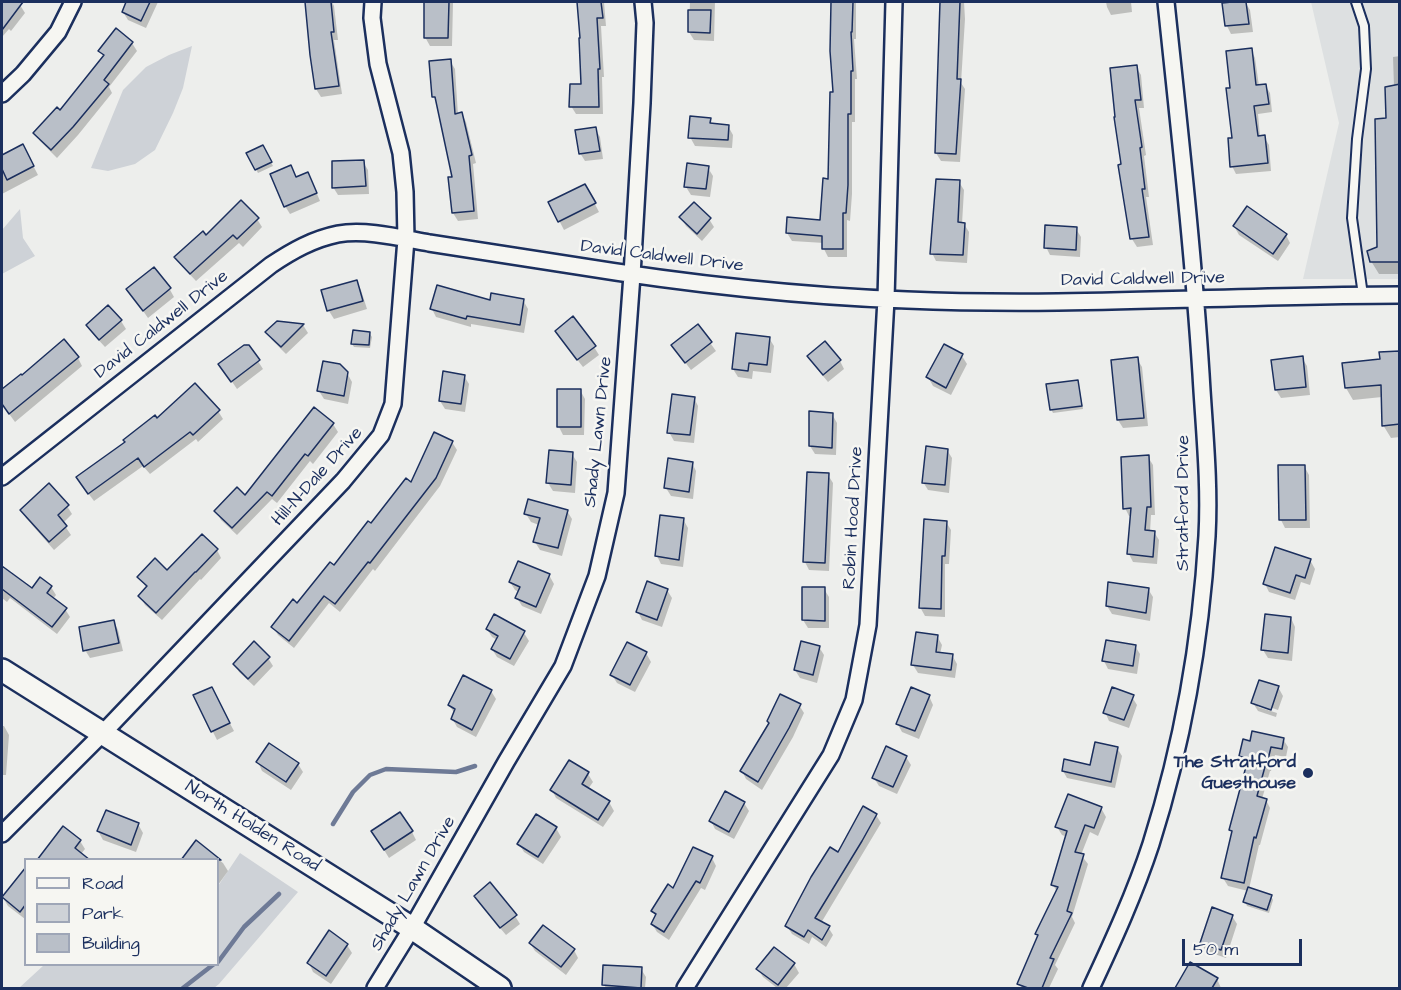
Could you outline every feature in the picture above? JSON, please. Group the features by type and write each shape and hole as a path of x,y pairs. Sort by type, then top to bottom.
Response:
{"main road":[{"name":"North Holden Road","path":"2,670 412,928 500,988"}],"street":[{"path":"2,94 23,74 58,32 73,2"},
{"name":"Hill-N-Dale Drive","path":"2,834 102,734 344,481 381,435 393,404 406,239 401,153 378,64 372,18 373,2"},
{"name":"Shady Lawn Drive","path":"375,988 563,666 597,576 616,493 642,103 645,23 643,2"},
{"name":"Robin Hood Drive","path":"685,988 831,755 854,700 868,625 886,299 894,2"},
{"name":"Stratford Drive","path":"1091,988 1118,932 1150,846 1167,789 1199,624 1207,535 1207,465 1196,298 1166,2"},
{"name":"David Caldwell Drive","path":"2,477 262,272 294,250 320,238 342,234 362,233 406,239 632,275 785,293 886,299 999,302 1400,295"}],"lane":[{"path":"1356,2 1364,26 1366,69 1352,218 1363,295"}],"shaded area":[{"path":"1311,2 1399,2 1399,279 1303,279 1339,123"}],"green space":[{"path":"192,46 183,88 155,150 135,164 108,171 91,168 123,90 146,67"},
{"path":"20,209 23,238 35,256 2,274 2,230"},
{"path":"240,853 298,892 214,988 19,988 43,966 219,966 219,884"}],"building":[{"path":"2,2 23,2 2,30"},
{"path":"126,2 150,2 141,21 122,12"},
{"path":"305,2 331,2 334,32 331,32 339,86 315,89"},
{"path":"424,2 449,2 448,38 424,38"},
{"path":"577,2 601,2 603,18 597,18 600,69 598,69 599,107 569,107 570,84 581,84"},
{"path":"831,2 853,2 851,32 853,71 851,71 851,114 848,114 848,185 846,213 843,213 843,249 822,249 822,236 786,233 787,217 820,220 823,178 828,179 830,92 833,92 830,51"},
{"path":"940,2 960,2 957,79 961,79 956,154 935,153"},
{"path":"1246,2 1249,24 1225,26 1222,3"},
{"path":"688,10 711,10 710,33 688,32"},
{"path":"116,28 133,42 104,80 109,84 51,150 33,133 57,107 60,110 104,55 98,51"},
{"path":"1252,48 1256,85 1266,84 1269,104 1254,106 1258,136 1265,135 1268,163 1230,167 1228,138 1232,138 1226,88 1230,88 1226,51"},
{"path":"451,59 455,114 462,112 472,155 469,156 474,211 452,213 448,177 452,177 435,97 432,97 429,61"},
{"path":"1137,65 1141,100 1135,100 1142,147 1140,148 1145,189 1142,189 1149,237 1130,239 1118,165 1121,164 1110,68"},
{"path":"1400,84 1400,262 1370,262 1367,251 1377,247 1375,119 1386,118 1385,87"},
{"path":"690,116 711,118 710,123 729,125 728,140 688,138"},
{"path":"596,127 600,151 579,154 575,130"},
{"path":"23,144 34,166 7,180 2,169 2,155"},
{"path":"263,145 272,162 255,170 246,153"},
{"path":"364,160 366,186 332,188 332,161"},
{"path":"687,163 709,166 706,189 684,187"},
{"path":"291,165 296,177 308,172 317,193 284,207 270,174"},
{"path":"936,179 960,180 958,222 965,223 963,255 930,254"},
{"path":"585,184 596,203 558,222 548,202"},
{"path":"241,200 259,218 237,239 233,235 190,274 174,257 203,231 206,235"},
{"path":"694,202 711,218 697,234 679,217"},
{"path":"1247,206 1287,234 1273,254 1233,226"},
{"path":"1045,225 1077,227 1076,250 1044,248"},
{"path":"154,267 171,288 143,311 126,289"},
{"path":"357,280 363,301 327,311 321,290"},
{"path":"437,285 490,300 491,293 524,299 520,325 467,316 466,319 430,309"},
{"path":"108,305 122,320 99,340 86,325"},
{"path":"573,316 596,346 577,360 555,331"},
{"path":"277,321 304,324 281,347 265,332"},
{"path":"698,324 712,342 685,363 671,345"},
{"path":"353,330 370,332 369,345 351,344"},
{"path":"736,333 770,337 767,365 749,363 748,371 732,369"},
{"path":"64,339 79,357 9,414 2,404 2,389"},
{"path":"825,341 841,360 823,375 807,356"},
{"path":"944,344 963,354 946,388 926,377"},
{"path":"244,345 249,345 260,360 231,382 218,364"},
{"path":"1400,351 1400,424 1382,426 1381,385 1345,388 1342,363 1380,359 1379,352"},
{"path":"1303,356 1306,387 1275,390 1271,360"},
{"path":"1138,357 1144,418 1117,420 1111,360"},
{"path":"323,361 340,364 348,372 344,396 317,391"},
{"path":"443,371 465,375 461,404 439,401"},
{"path":"1078,380 1082,406 1050,410 1046,384"},
{"path":"195,383 220,410 193,435 190,432 144,467 138,458 88,494 76,477 125,442 123,440 155,415 157,418"},
{"path":"557,389 581,389 581,427 557,427"},
{"path":"672,394 695,397 690,435 667,433"},
{"path":"314,407 334,423 308,456 305,454 272,496 267,492 232,528 214,511 237,487 245,495"},
{"path":"809,411 833,413 832,448 809,446"},
{"path":"434,432 453,441 436,478 335,604 324,596 289,641 271,627 293,599 297,603 330,562 334,565 368,521 371,523 406,478 411,482"},
{"path":"926,446 948,449 945,485 922,483"},
{"path":"549,450 573,452 571,485 546,483"},
{"path":"1149,455 1151,507 1147,507 1145,530 1155,531 1153,557 1127,554 1131,508 1123,509 1121,457"},
{"path":"668,458 693,462 689,492 664,488"},
{"path":"1278,465 1305,465 1306,520 1279,520"},
{"path":"807,472 829,473 825,563 803,562"},
{"path":"49,483 69,505 58,515 67,526 49,542 20,510"},
{"path":"528,499 568,510 558,548 533,542 540,518 524,514"},
{"path":"660,515 684,518 679,560 655,556"},
{"path":"924,519 947,521 945,556 942,556 941,609 919,608"},
{"path":"202,534 218,549 156,613 138,596 147,586 137,577 155,558 167,570"},
{"path":"1275,547 1311,559 1305,578 1296,575 1290,593 1263,584"},
{"path":"518,561 550,574 536,607 515,598 520,587 509,582"},
{"path":"2,566 32,588 40,577 52,586 47,593 67,608 52,627 2,589"},
{"path":"647,581 668,589 657,620 636,612"},
{"path":"1108,582 1149,588 1146,613 1106,606"},
{"path":"802,587 825,587 825,621 802,620"},
{"path":"494,614 525,631 510,659 491,649 498,636 486,629"},
{"path":"1265,614 1291,617 1288,653 1261,650"},
{"path":"114,620 119,643 83,651 79,627"},
{"path":"916,632 938,635 936,652 953,654 951,670 911,665"},
{"path":"1106,640 1136,645 1133,666 1102,661"},
{"path":"254,641 270,657 248,679 233,664"},
{"path":"801,641 820,646 813,675 794,670"},
{"path":"627,642 647,652 630,685 610,675"},
{"path":"463,675 492,690 472,730 451,719 455,709 448,705"},
{"path":"1259,680 1279,686 1271,710 1251,703"},
{"path":"212,687 230,723 211,732 193,695"},
{"path":"911,687 930,695 915,731 896,724"},
{"path":"1112,687 1134,695 1124,720 1103,713"},
{"path":"780,694 801,704 758,782 740,771 769,723 767,721"},
{"path":"1252,731 1284,738 1282,749 1271,747 1266,763 1257,796 1267,799 1256,838 1254,837 1244,883 1221,878 1232,831 1229,830 1248,759 1239,756 1243,739 1250,741"},
{"path":"1095,742 1118,747 1111,782 1062,771 1064,759 1090,765"},
{"path":"269,743 299,763 286,782 256,762"},
{"path":"886,746 907,756 893,787 872,778"},
{"path":"569,760 589,772 582,784 610,801 598,820 550,790"},
{"path":"725,791 745,802 729,832 709,821"},
{"path":"1068,794 1102,807 1094,828 1085,825 1075,852 1084,854 1067,911 1072,913 1050,958 1054,959 1042,988 1028,988 1017,984 1038,935 1035,934 1058,887 1051,885 1067,831 1055,827"},
{"path":"863,806 877,814 815,918 830,926 822,940 808,930 804,937 785,926 830,847 838,852"},
{"path":"106,810 139,823 131,845 97,831"},
{"path":"400,812 413,831 384,850 371,831"},
{"path":"536,814 557,827 538,857 517,844"},
{"path":"63,826 81,840 75,848 88,858 39,858"},
{"path":"196,840 218,858 182,858"},
{"path":"693,847 713,856 700,883 696,881 664,932 651,924 656,914 651,911 668,884 673,888"},
{"path":"24,870 24,907 20,912 2,897"},
{"path":"490,882 517,915 500,928 474,896"},
{"path":"1248,887 1272,895 1267,910 1243,902"},
{"path":"1212,907 1233,915 1221,950 1200,943"},
{"path":"543,925 575,949 561,967 529,943"},
{"path":"329,930 348,944 326,976 307,963"},
{"path":"774,947 795,963 778,985 756,969"},
{"path":"1190,962 1218,978 1212,988 1175,988"},
{"path":"603,965 642,967 641,988 602,985"}],"waterway":[{"path":"333,824 353,792 370,775 386,769 456,772 475,766"},
{"path":"219,961 244,927 279,894"},
{"path":"183,988 211,966"}],"place":[{"name":"The Stratford Guesthouse","path":"1308,773"}]}
